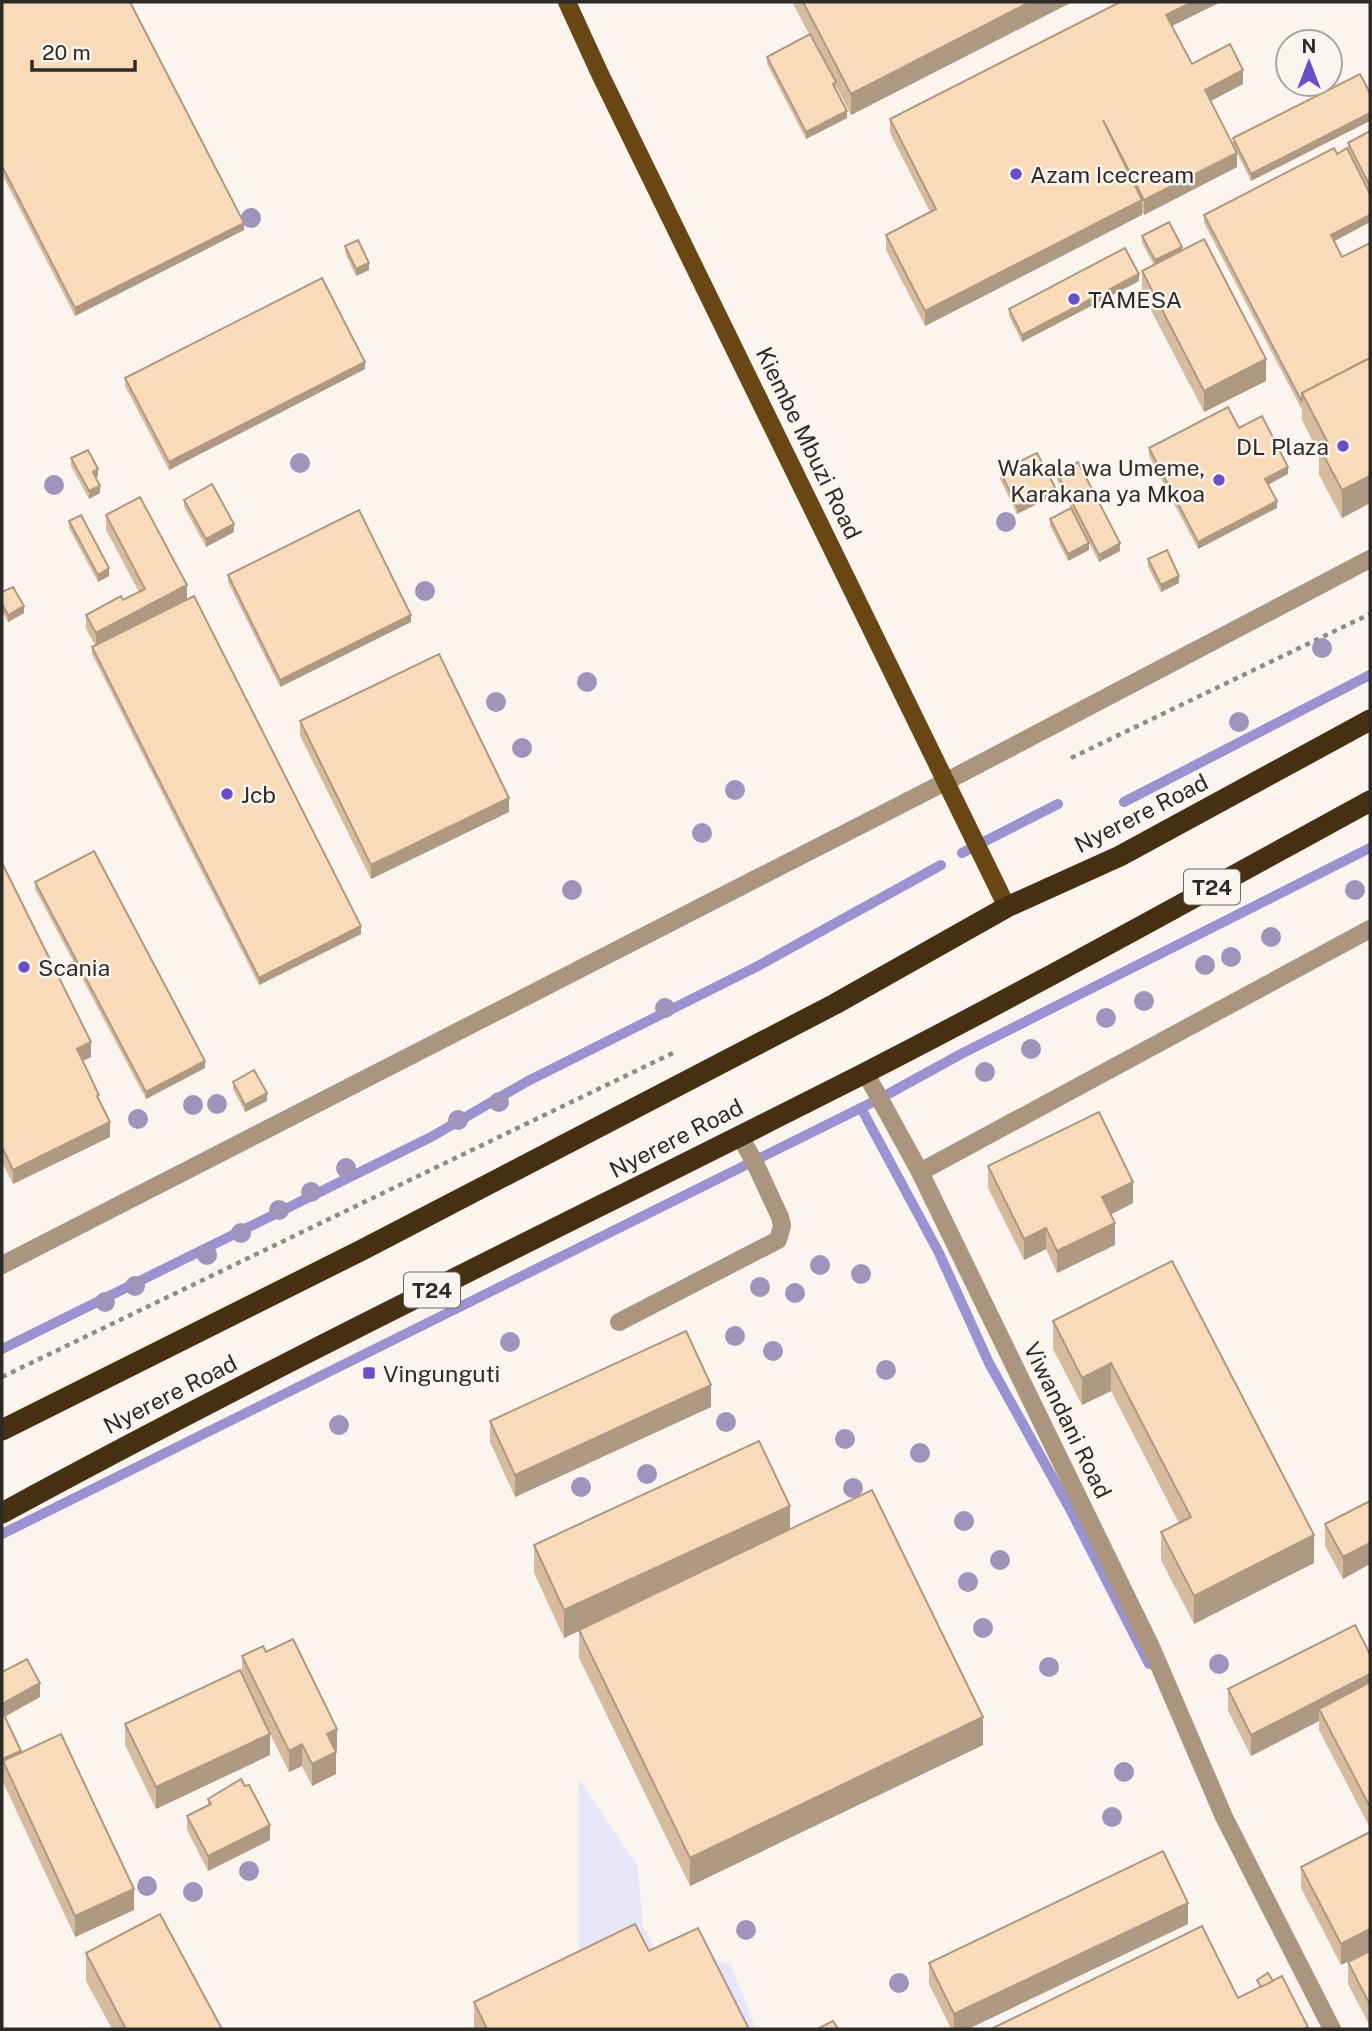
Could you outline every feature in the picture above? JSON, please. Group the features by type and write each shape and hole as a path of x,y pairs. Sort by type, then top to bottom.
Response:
{"highway":[{"name":"Nyerere Road","path":"2,1430 362,1250 835,1004 1007,907 1120,856 1370,720"},
{"name":"Nyerere Road","path":"2,1513 140,1438 865,1072 1066,967 1370,801"}],"main road":[{"name":"Kiembe Mbuzi Road","path":"567,2 1007,907"}],"street":[{"path":"2,1265 947,781 1370,559"},
{"path":"920,1172 1370,929"},
{"name":"Viwandani Road","path":"865,1072 920,1172 1152,1649 1213,1795 1332,2029"},
{"path":"619,1322 778,1240 782,1226 780,1217 739,1135"}],"path":[{"path":"1071,758 1370,614"},
{"path":"2,1377 688,1046"}],"shaded area":[{"path":"579,1779 638,1867 643,1927 662,1959 697,1954 731,1965 756,2029 579,2029"}],"building":[{"path":"2,2 130,2 244,223 75,308 2,166"},
{"path":"803,2 1030,2 851,94"},
{"path":"1120,2 1192,2 1166,15 1192,64 1230,44 1243,70 1205,90 1237,153 1144,200 1103,120 1142,200 925,311 886,235 936,209 890,119"},
{"path":"810,34 836,82 833,84 847,111 806,132 767,57"},
{"path":"1360,74 1370,93 1370,113 1251,174 1233,138 1312,98 1344,98 1344,82"},
{"path":"1370,131 1370,186 1348,143"},
{"path":"1334,148 1337,154 1347,148 1370,194 1370,215 1331,235 1342,257 1370,243 1370,358 1302,393 1302,402 1204,215"},
{"path":"1169,222 1182,247 1155,260 1142,236"},
{"path":"1204,239 1266,359 1204,391 1142,271"},
{"path":"358,240 369,263 356,269 345,246"},
{"name":"TAMESA","path":"1125,248 1139,274 1022,335 1009,309"},
{"path":"322,278 365,362 169,462 125,378"},
{"name":"DL Plaza","path":"1370,358 1370,476 1342,490 1319,447 1328,443 1302,393"},
{"name":"Wakala wa Umeme, Karakana ya Mkoa","path":"1228,407 1239,428 1262,416 1288,467 1265,479 1277,501 1198,542 1149,448"},
{"path":"88,450 98,469 93,472 100,486 89,491 71,458"},
{"path":"1037,453 1055,487 1017,507 1000,471"},
{"path":"1078,462 1120,543 1099,555 1057,473"},
{"path":"212,484 234,524 206,539 184,500"},
{"path":"140,497 187,585 96,633 86,615 121,596 123,600 145,589 106,515"},
{"path":"1071,508 1089,543 1068,554 1050,519"},
{"path":"359,510 411,615 280,680 228,575"},
{"path":"81,515 109,568 98,575 69,521"},
{"path":"1167,550 1179,576 1161,585 1148,559"},
{"path":"13,587 24,606 8,615 2,604 2,592"},
{"name":"Jcb","path":"194,596 361,926 259,978 92,647"},
{"path":"439,654 509,798 371,865 300,721"},
{"path":"94,851 205,1061 146,1092 35,882"},
{"name":"Scania","path":"2,863 91,1042 77,1049 110,1122 13,1170 2,1147"},
{"path":"254,1070 267,1093 245,1105 233,1082"},
{"path":"1099,1112 1133,1182 1102,1197 1115,1223 1057,1251 1046,1228 1024,1239 988,1166"},
{"path":"1172,1261 1314,1535 1194,1596 1161,1532 1191,1517 1111,1363 1082,1378 1053,1321"},
{"path":"686,1331 711,1385 515,1475 490,1421"},
{"path":"759,1441 790,1506 564,1610 534,1545"},
{"path":"872,1490 983,1717 690,1858 579,1630"},
{"path":"1370,1501 1370,1543 1343,1557 1325,1524"},
{"path":"1355,1625 1370,1654 1370,1674 1251,1735 1228,1689"},
{"path":"293,1639 337,1729 327,1734 336,1752 312,1764 302,1744 289,1751 242,1656 263,1646 266,1652"},
{"path":"27,1659 40,1683 2,1704 2,1672"},
{"path":"240,1670 270,1734 156,1787 125,1724"},
{"path":"1370,1682 1370,1807 1319,1709"},
{"path":"2,1711 21,1751 2,1759"},
{"path":"61,1734 134,1889 75,1916 3,1761"},
{"path":"241,1779 245,1786 249,1785 270,1825 208,1856 187,1816 211,1804 208,1799"},
{"path":"1370,1832 1370,1929 1341,1944 1301,1867"},
{"path":"1163,1851 1188,1903 954,2014 929,1963"},
{"path":"160,1914 222,2029 126,2029 86,1953"},
{"path":"635,1924 649,1951 698,1928 749,2029 487,2029 474,2002"},
{"path":"1202,1926 1238,1998 1282,1976 1308,2027 991,2029"},
{"path":"1370,1951 1370,2005 1348,1962"},
{"path":"1268,1973 1273,1981 1261,1987 1257,1980"},
{"path":"833,2021 838,2029 817,2029"}],"waterway":[{"path":"1124,802 1370,675"},
{"path":"962,853 1058,804"},
{"path":"2,1534 879,1099 961,1054 1370,848"},
{"path":"2,1349 431,1137 528,1081 756,967 941,865"},
{"path":"861,1108 939,1253 989,1363 1070,1509 1149,1664"}],"place":[{"name":"Azam Icecream","path":"1016,174"},
{"name":"TAMESA","path":"1074,299"},
{"name":"DL Plaza","path":"1343,446"},
{"name":"Wakala wa Umeme, Karakana ya Mkoa","path":"1219,480"},
{"name":"Jcb","path":"227,794"},
{"name":"Scania","path":"24,967"},
{"name":"Vingunguti","path":"369,1373"}]}
